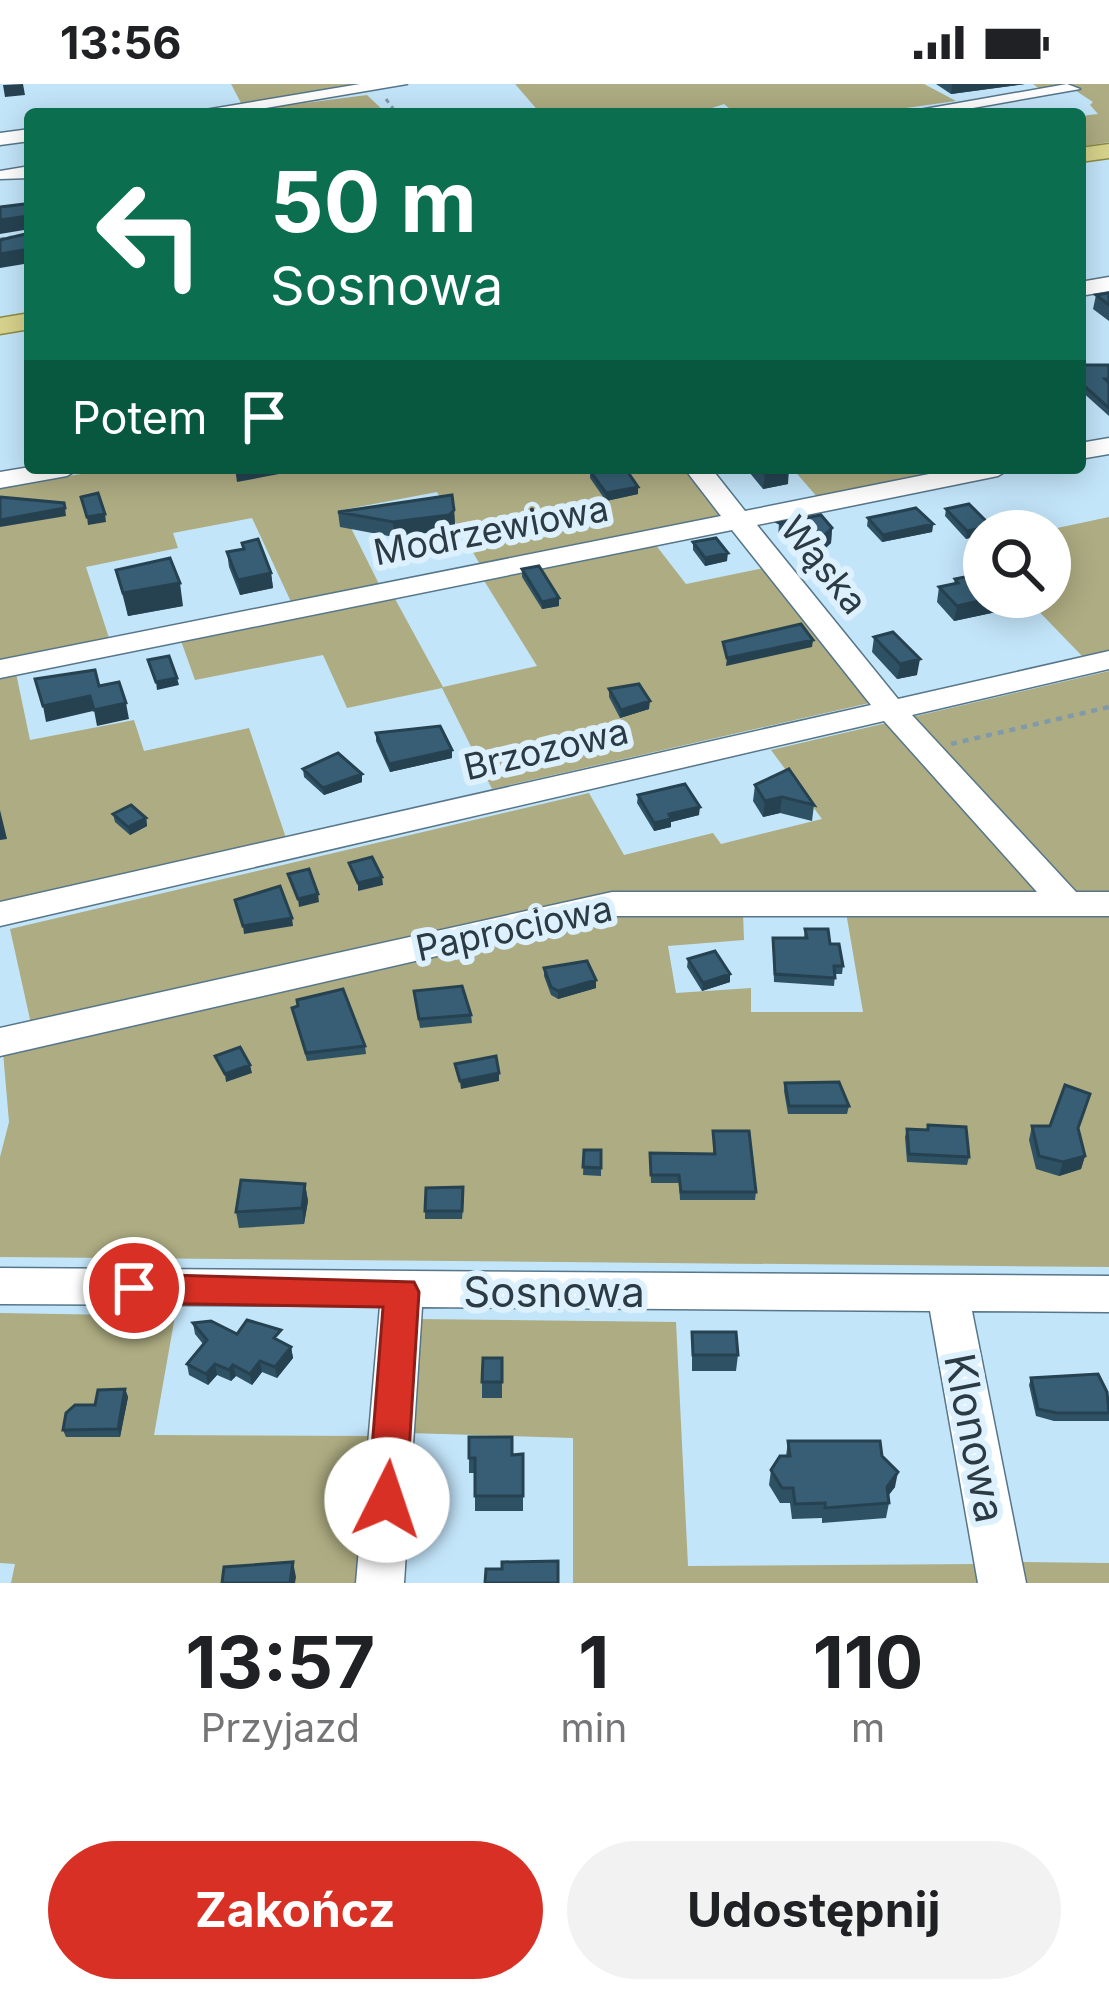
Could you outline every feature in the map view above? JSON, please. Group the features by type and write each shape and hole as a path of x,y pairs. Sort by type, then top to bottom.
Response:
{"street":[{"path":"233,108 387,86"},
{"path":"940,108 1071,89"},
{"path":"7,175 24,173"},
{"path":"0,480 34,474"},
{"name":"Wąska","path":"703,474 890,710 1067,904"},
{"name":"Modrzewiowa","path":"0,669 968,474"},
{"name":"Brzozowa","path":"0,914 1109,660"},
{"name":"Paprociowa","path":"0,1042 612,904 1109,904"},
{"name":"Sosnowa","path":"0,1286 1109,1294"},
{"path":"380,1583 402,1292"},
{"name":"Klonowa","path":"947,1293 1002,1583"}],"path":[{"path":"927,750 1109,707"}],"shaded area":[{"path":"231,84 368,84 241,103"},
{"path":"515,84 924,84 956,101 906,108 729,108 724,104 712,108 536,108"},
{"path":"1033,84 1109,84 1109,142 1086,146 1086,115 1098,114 1090,105 1093,102 1067,85 1040,89"},
{"path":"367,95 381,108 265,108"},
{"path":"80,474 696,474 729,515 481,566 437,492 342,510 380,586 292,604 252,518 173,533 178,548 86,567 110,641 0,663 0,488"},
{"path":"797,474 936,474 818,498"},
{"path":"1109,517 1109,650 1082,656 1045,618 1071,618 1071,525"},
{"path":"655,544 686,584 769,567 874,702 492,789 442,688 347,708 323,655 195,680 180,638 394,597 443,687 537,666 483,579"},
{"path":"1109,671 1109,891 622,892 31,1024 10,929 589,793 624,855 713,833 721,844 822,819 771,750"},
{"path":"16,673 30,740 134,720 144,751 249,728 286,838 0,904 0,676"},
{"path":"624,912 743,912 744,940 668,946 676,993 751,988 751,1012 863,1012 846,912 1109,912 1109,1267 0,1257 0,1157 9,1122 3,1052"},
{"path":"0,1313 175,1316 154,1435 371,1436 359,1583 11,1583 15,1564 0,1563"},
{"path":"416,1319 676,1322 688,1566 981,1564 985,1583 573,1583 573,1438 408,1433"},
{"path":"1020,1562 1109,1563 1109,1583 1024,1583"}],"building":[{"path":"24,204 24,217 0,220 0,207"},
{"path":"24,234 24,250 0,254 0,240"},
{"path":"1086,365 1109,365 1109,379 1105,379 1109,408 1086,387"},
{"path":"592,474 629,474 638,487 606,493"},
{"path":"98,493 105,514 87,517 81,497"},
{"path":"452,495 454,510 449,515 393,522 338,512"},
{"path":"0,497 64,503 65,508 0,520"},
{"path":"969,504 975,510 963,510 963,527 946,509"},
{"path":"916,508 933,524 883,535 868,518"},
{"path":"821,515 832,528 817,542 779,523"},
{"path":"716,538 728,553 705,558 693,542"},
{"path":"258,539 271,573 238,580 227,552 244,549 242,543"},
{"path":"170,558 180,583 123,593 116,570"},
{"path":"539,566 559,598 542,602 522,569"},
{"path":"963,577 963,605 957,606 939,587 958,583 955,579"},
{"path":"801,624 813,640 727,658 723,642"},
{"path":"893,632 920,659 900,664 874,637"},
{"path":"169,656 177,678 156,682 148,660"},
{"path":"95,670 99,686 119,682 126,703 94,710 90,696 43,706 35,679"},
{"path":"639,684 650,701 621,710 609,689"},
{"path":"440,726 452,750 389,764 376,733"},
{"path":"338,753 362,774 323,788 303,769"},
{"path":"789,769 814,805 782,797 765,801 755,785"},
{"path":"685,784 700,807 654,823 638,795"},
{"path":"131,805 146,818 128,827 113,814"},
{"path":"372,857 382,877 358,883 349,863"},
{"path":"309,869 318,894 298,899 288,874"},
{"path":"280,886 292,918 243,926 235,900"},
{"path":"805,929 828,929 830,944 839,944 843,966 834,966 835,978 775,974 773,938 807,938"},
{"path":"715,951 730,974 703,983 688,959"},
{"path":"587,961 596,980 558,991 551,987 544,968"},
{"path":"462,986 471,1015 419,1019 414,991"},
{"path":"343,989 365,1046 306,1053 292,1008 298,1006 297,1000"},
{"path":"240,1047 250,1065 225,1074 215,1056"},
{"path":"496,1056 499,1073 460,1081 455,1064"},
{"path":"839,1082 849,1106 789,1106 785,1083"},
{"path":"1065,1085 1090,1094 1078,1128 1085,1156 1063,1162 1039,1156 1032,1126 1050,1126"},
{"path":"928,1125 966,1127 969,1157 909,1154 907,1129 928,1130"},
{"path":"713,1131 749,1131 756,1192 681,1192 679,1175 651,1175 650,1153 715,1154"},
{"path":"584,1150 601,1150 601,1168 583,1167"},
{"path":"241,1180 305,1184 302,1208 236,1212"},
{"path":"463,1187 462,1211 425,1211 426,1188"},
{"path":"247,1320 281,1330 274,1338 291,1347 275,1367 260,1361 250,1374 233,1365 229,1370 215,1364 206,1374 187,1364 207,1340 193,1323 211,1321 237,1334"},
{"path":"692,1332 736,1332 738,1355 693,1355"},
{"path":"483,1358 502,1358 502,1382 482,1382"},
{"path":"1098,1374 1107,1392 1109,1413 1038,1409 1031,1378"},
{"path":"125,1389 118,1429 63,1430 66,1413 75,1405 95,1405 98,1390"},
{"path":"469,1437 512,1437 512,1455 523,1454 523,1496 475,1496 475,1458 469,1458"},
{"path":"788,1441 880,1441 882,1456 898,1472 887,1487 889,1503 825,1508 825,1503 795,1504 793,1488 782,1488 771,1470 780,1456 790,1456"},
{"path":"558,1561 558,1583 485,1583 486,1569 502,1569 502,1562"},
{"path":"293,1562 290,1583 222,1583 224,1567"}],"route":[{"path":"134,1288 402,1292 387,1500"}]}
